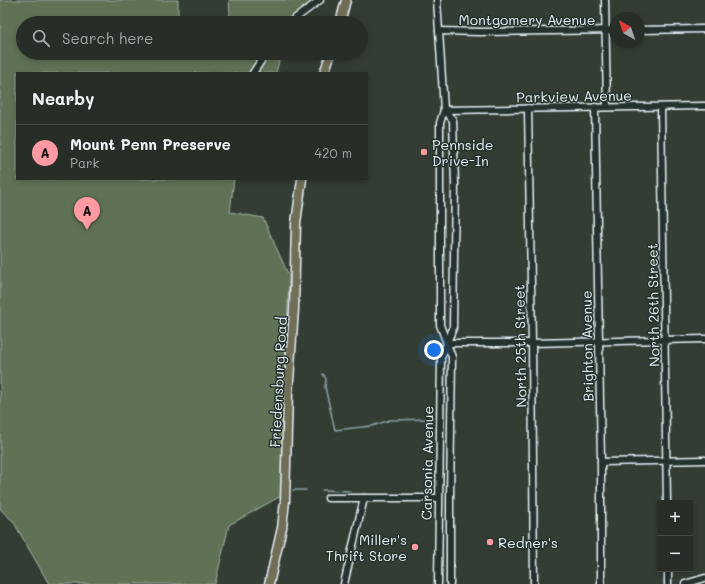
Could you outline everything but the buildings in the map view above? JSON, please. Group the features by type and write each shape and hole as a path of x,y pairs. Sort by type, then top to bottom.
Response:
{"main road":[{"path":"342,16 346,0"},
{"path":"324,72 329,60"},
{"name":"Friedensburg Road","path":"269,584 282,528 285,501 288,395 294,313 296,223 302,180"}],"street":[{"path":"298,16 320,0"},
{"name":"Carsonia Avenue","path":"437,0 444,110 440,123 440,325 452,357 450,584"},
{"path":"605,0 607,107"},
{"path":"645,30 705,29"},
{"name":"Montgomery Avenue","path":"439,31 480,32 606,30"},
{"path":"254,72 261,60"},
{"name":"North 26th Street","path":"662,106 667,500"},
{"name":"Parkview Avenue","path":"444,110 705,106"},
{"name":"North 25th Street","path":"528,108 534,584"},
{"name":"Brighton Avenue","path":"595,108 601,462 601,584"},
{"name":"Carsonia Avenue","path":"438,584 441,358 453,328 455,184 453,120 444,110"},
{"path":"447,343 599,342 705,339"},
{"path":"601,462 705,460"},
{"path":"328,498 438,498"},
{"path":"344,584 364,498"},
{"path":"668,572 668,584"},
{"path":"685,584 705,578"}],"green space":[{"path":"0,0 178,0 178,16 16,16 16,60 279,60 276,72 16,72 16,180 234,180 230,212 263,218 289,276 281,496 229,525 215,584 49,584 13,521 0,509"},
{"path":"229,0 318,0 301,16 228,16 230,14"}],"waterway":[{"path":"323,374 326,379 325,387 335,430 372,426 390,420 433,419"},
{"path":"293,490 306,490"},
{"path":"322,490 350,491"}],"place":[{"name":"Pennside Drive-In","path":"424,152"},
{"name":"Mount Penn Preserve","path":"87,230"},
{"name":"Redner's","path":"490,542"},
{"name":"Miller's Thrift Store","path":"415,547"}]}
